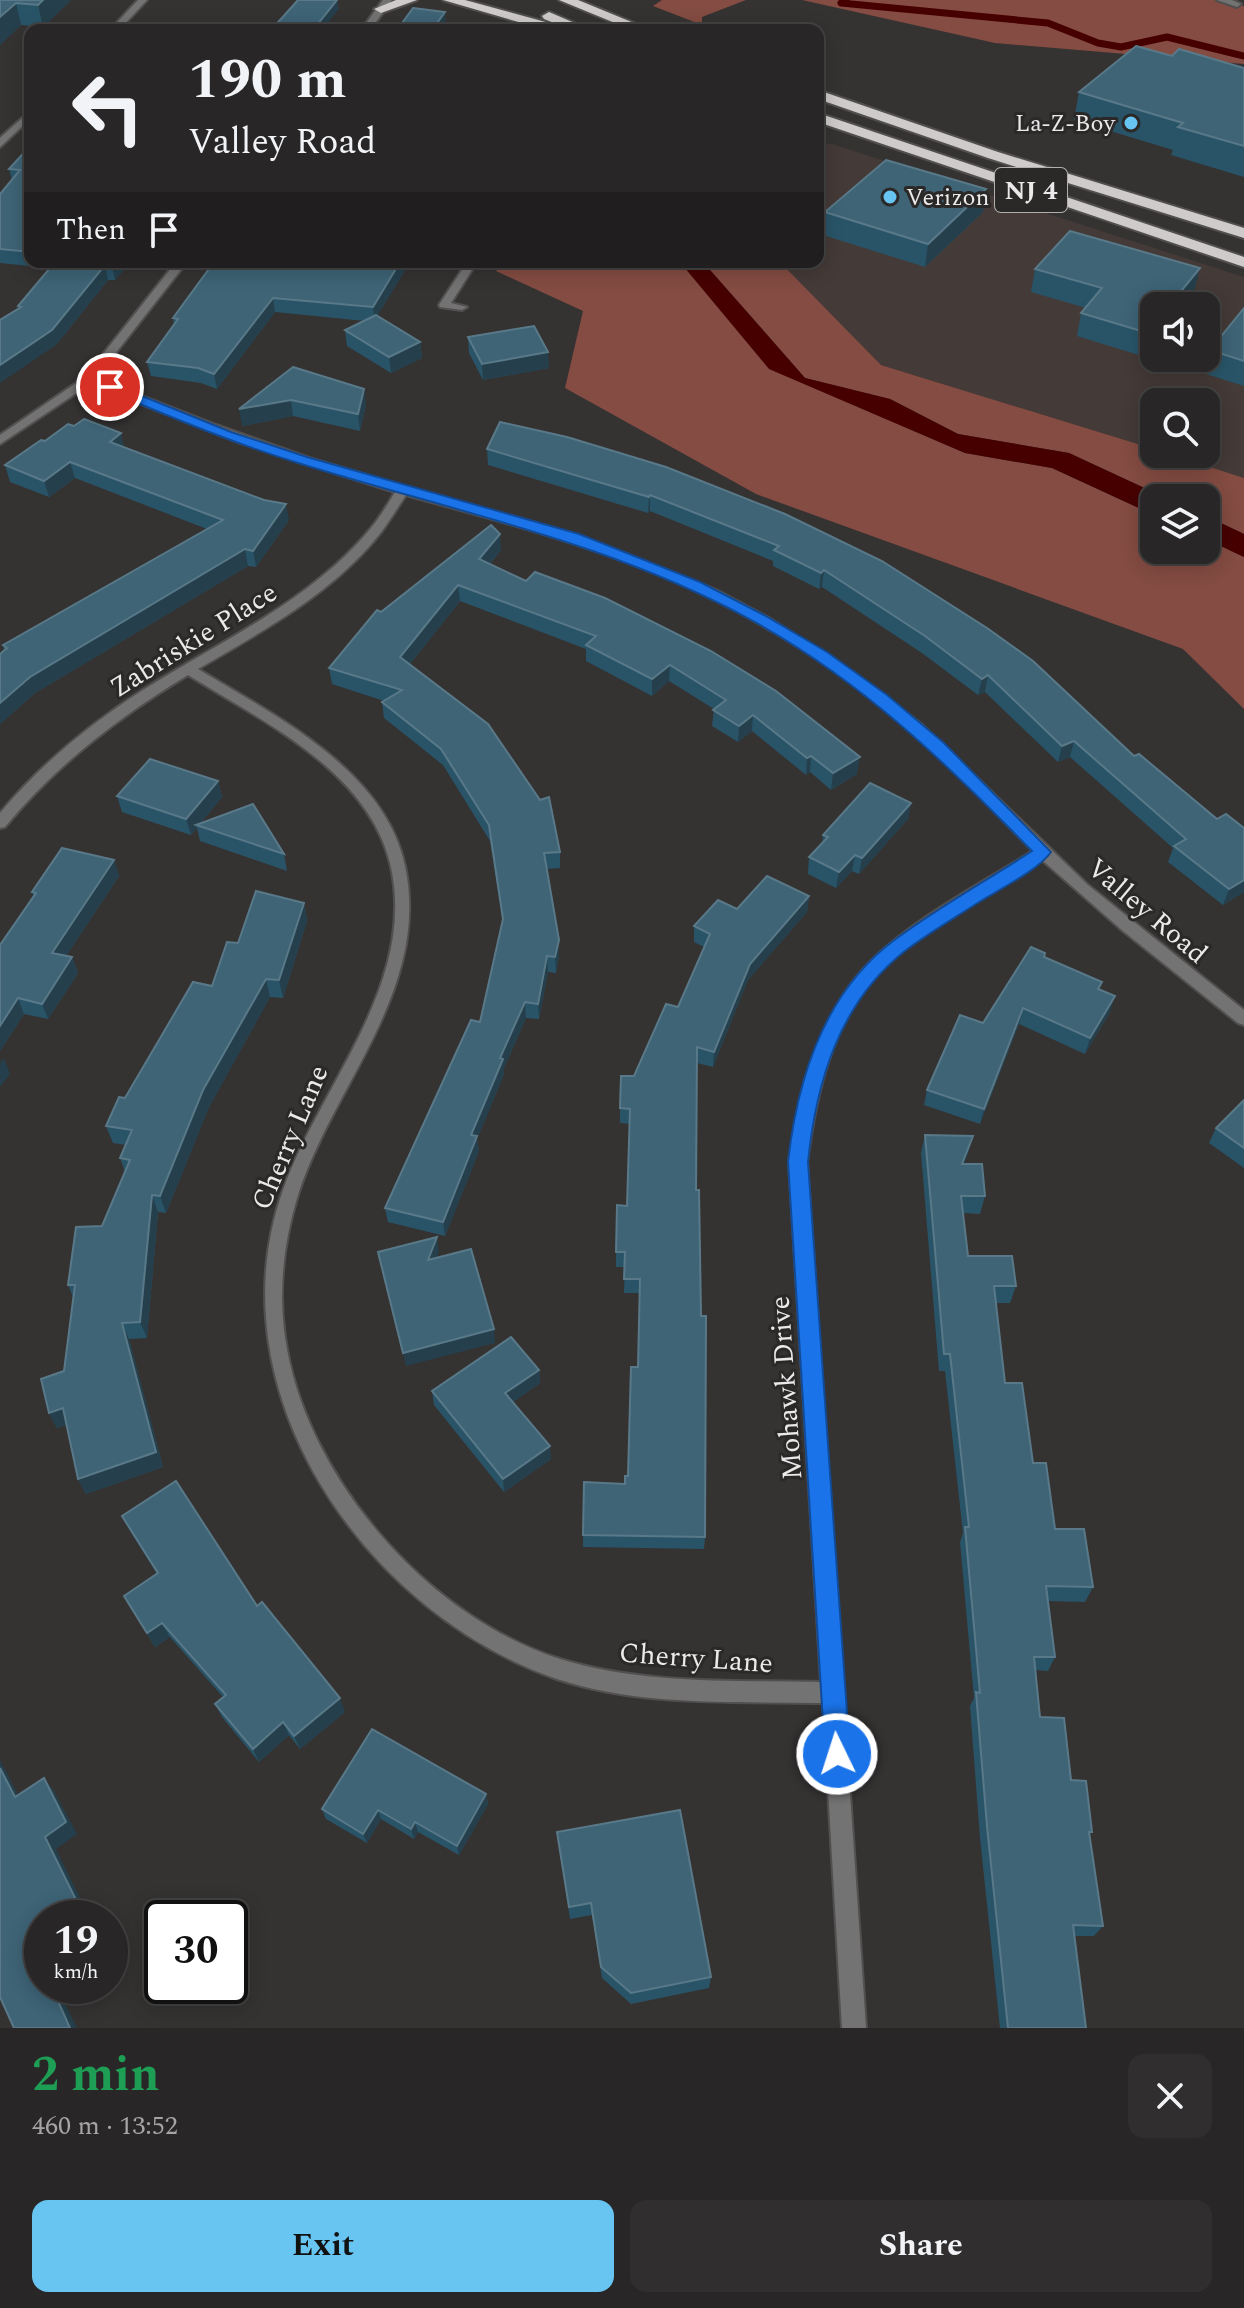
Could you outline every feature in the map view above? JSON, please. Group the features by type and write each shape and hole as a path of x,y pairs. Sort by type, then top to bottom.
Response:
{"highway":[{"path":"385,4 410,0"},
{"path":"435,0 456,2 538,24"},
{"path":"566,0 628,24"},
{"path":"519,4 569,24"},
{"name":"NJ 4","path":"824,96 993,155 1244,233"},
{"name":"NJ 4","path":"824,119 1244,262"}],"street":[{"path":"120,24 143,0"},
{"path":"1221,0 1237,4"},
{"path":"370,24 385,4"},
{"path":"0,144 24,120"},
{"path":"0,440 89,379 177,268"},
{"path":"462,307 444,305 468,268"},
{"name":"Valley Road","path":"89,379 227,434 403,490 601,547 695,585 759,618 822,656 938,746 1043,852 1156,951 1244,1019"},
{"name":"Zabriskie Place","path":"0,823 60,758 111,718 302,600 337,573 369,541 403,490"},
{"name":"Cherry Lane","path":"189,670 309,745 341,771 365,797 383,827 397,863 403,903 400,945 388,988 291,1189 278,1239 273,1296 278,1355 295,1414 323,1472 384,1555 431,1599 486,1637 555,1667 631,1686 834,1693"},
{"name":"Mohawk Drive","path":"854,2028 798,1162 804,1110 815,1068 836,1022 863,982 897,947 1043,852"}],"shaded area":[{"path":"662,0 746,0 702,17 702,24 653,6"},
{"path":"802,0 1215,0 1244,6 1244,64 995,43"},
{"path":"824,143 1244,277 1244,478 1213,468 1220,468 1220,388 1140,388 1140,445 881,365 786,268 824,268"},
{"path":"499,268 685,268 770,369 965,453 1052,468 1140,509 1140,564 1220,564 1220,546 1244,557 1244,709 1183,649 756,494 565,388 583,311 496,271"},
{"path":"685,268 708,268 805,378 890,399 958,434 1069,453 1140,486 1140,509 1052,468 965,453 769,369"},
{"path":"708,268 786,268 881,365 1140,445 1140,468 1213,468 1244,478 1244,534 1220,523 1220,484 1140,486 1069,453 958,434 890,399 805,378"},
{"path":"1220,523 1244,534 1244,557 1220,546"}],"building":[{"path":"0,0 43,0 38,5 16,3 0,17"},
{"path":"298,0 337,0 318,24 276,24"},
{"path":"413,8 445,12 436,24 401,24"},
{"path":"1136,46 1172,56 1179,49 1244,68 1244,146 1178,127 1183,123 1079,92"},
{"path":"24,153 24,251 0,249 0,194 20,170 9,169"},
{"path":"886,160 986,189 928,244 825,212"},
{"path":"1070,231 1200,268 1180,292 1140,292 1140,331 1081,313 1102,288 1035,269"},
{"path":"50,268 103,268 52,330 0,365 0,320 21,307 18,306"},
{"path":"210,268 396,268 373,307 273,298 214,374 198,368 147,362 178,319 173,318"},
{"path":"1244,308 1244,361 1220,353 1220,338"},
{"path":"376,315 420,342 389,357 345,330"},
{"path":"534,326 548,352 482,364 468,337"},
{"path":"293,367 364,389 358,414 291,400 239,409"},
{"path":"84,419 121,433 110,442 264,500 286,504 253,551 245,549 30,677 0,703 0,654 7,648 3,645 223,520 70,462 44,481 5,465 68,424 74,426"},
{"path":"500,422 567,437 666,467 785,514 882,561 1033,661 1134,756 1139,754 1217,819 1226,814 1244,828 1244,880 1229,889 1174,846 1186,839 1074,741 1062,746 988,675 982,679 925,636 824,570 821,573 774,550 779,546 650,495 487,449"},
{"path":"491,525 500,534 479,559 526,581 535,572 605,598 711,651 776,691 860,757 833,773 811,756 807,758 753,715 739,726 713,710 726,700 670,665 652,679 586,645 596,636 458,585 400,657 488,724 540,800 549,797 560,852 544,853 559,940 555,957 547,956 538,1004 525,1002 500,1058 503,1059 471,1135 477,1136 443,1222 385,1208 471,1020 480,1022 503,919 489,825 441,749 382,702 402,690 329,668 377,610 381,612"},
{"path":"150,759 218,781 186,819 117,796"},
{"path":"870,783 911,803 862,858 855,855 839,872 809,857 828,837 823,835"},
{"path":"253,804 284,854 196,825"},
{"path":"62,848 114,860 52,953 72,957 42,1004 18,998 0,1026 0,945"},
{"path":"767,876 809,896 750,964 714,1052 697,1047 696,1190 699,1190 701,1316 706,1316 705,1537 583,1535 584,1482 625,1484 625,1476 628,1476 631,1367 638,1367 640,1279 624,1279 625,1252 616,1252 617,1205 627,1206 630,1109 620,1108 621,1076 634,1076 666,1004 678,1007 710,934 694,926 718,900 737,909"},
{"path":"256,891 304,903 279,980 266,979 203,1090 160,1196 152,1195 140,1322 122,1323 156,1452 78,1479 63,1408 49,1413 41,1379 64,1371 75,1285 68,1285 76,1227 102,1226 130,1160 120,1158 132,1130 106,1126 119,1097 125,1098 193,982 212,986 227,942 238,943"},
{"path":"1031,947 1045,953 1044,957 1102,982 1098,989 1115,996 1090,1038 1023,1008 984,1109 927,1090 960,1015 983,1023"},
{"path":"1244,1100 1244,1148 1216,1128"},
{"path":"925,1135 973,1136 962,1164 982,1164 985,1196 961,1196 968,1256 1012,1256 1016,1286 994,1286 1005,1383 1022,1383 1033,1463 1046,1463 1055,1529 1084,1529 1093,1587 1046,1586 1055,1657 1034,1657 1040,1717 1064,1718 1071,1780 1086,1781 1092,1832 1089,1832 1103,1926 1073,1925 1086,2028 1008,2028 976,1692 980,1693 965,1527 969,1527 950,1354 944,1354"},
{"path":"437,1237 428,1260 471,1249 494,1329 403,1353 378,1252"},
{"path":"511,1337 539,1370 505,1393 550,1446 503,1479 432,1391"},
{"path":"176,1481 257,1606 262,1602 340,1698 294,1736 283,1722 253,1749 215,1704 226,1695 162,1623 147,1633 124,1596 158,1573 122,1516"},
{"path":"372,1729 486,1794 457,1846 415,1822 411,1829 378,1810 363,1834 322,1809"},
{"path":"0,1768 15,1797 44,1778 66,1822 45,1837 76,1900 24,1900 24,2004 59,2004 70,2028 14,2028 0,1997"},
{"path":"680,1810 711,1977 631,1993 601,1967 591,1903 569,1907 557,1832"}],"waterway":[{"path":"846,0 841,3 1048,23 1098,43 1121,47 1167,37 1244,56"}],"place":[{"name":"La-Z-Boy","path":"1131,123"},
{"name":"Verizon","path":"890,197"}],"route":[{"path":"110,387 227,434 303,460 574,537 695,585 759,618 822,656 881,699 938,746 1043,852 897,947 863,982 836,1022 815,1068 804,1110 798,1162 837,1754"}]}
